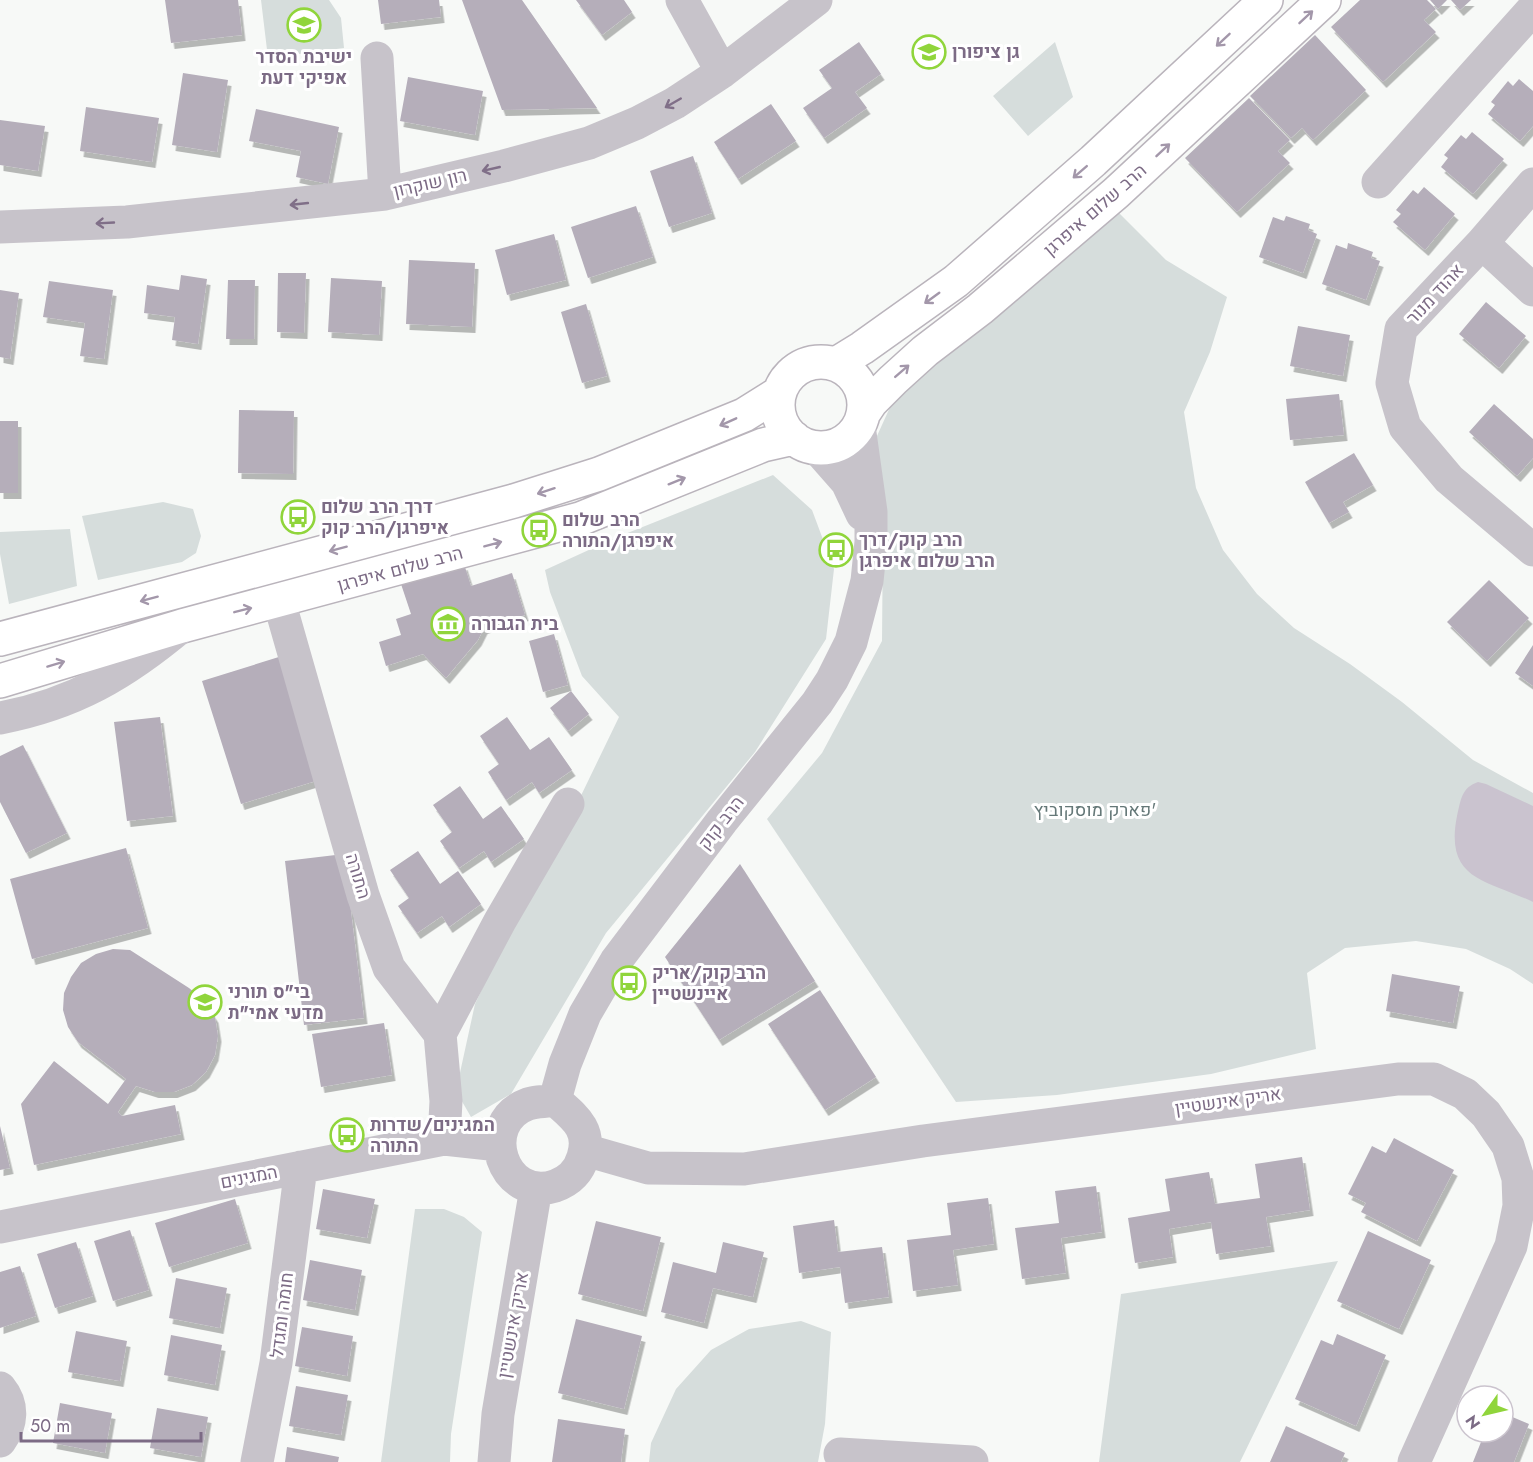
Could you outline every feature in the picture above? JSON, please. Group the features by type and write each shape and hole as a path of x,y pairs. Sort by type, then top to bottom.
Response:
{"main road":[{"path":"836,364 956,281 1094,160 1266,0"},
{"name":"הרב שלום איפרגן","path":"861,420 871,402 892,380 925,351 980,309 1116,193 1324,0"},
{"path":"824,361 836,364 846,369 860,387 864,401 861,420 846,440 837,445 806,443 787,433 778,415 779,393 784,381 801,366 813,362 824,361"},
{"name":"הרב שלום איפרגן","path":"0,639 514,501 599,474 744,415 779,393"},
{"name":"הרב שלום איפרגן","path":"0,681 182,626 580,519 763,445 806,443"}],"street":[{"path":"682,0 722,72"},
{"name":"רון שוקרון","path":"0,227 127,222 386,194 589,143 637,123 675,103 722,72 816,0"},
{"path":"1378,182 1533,9"},
{"path":"377,58 386,194"},
{"name":"אהוד מנור","path":"1533,184 1482,243 1401,329 1392,383 1405,427 1449,479 1533,550"},
{"path":"1482,243 1533,290"},
{"name":"הרב קוק","path":"555,1100 565,1064 585,1014 616,961 674,882 817,703 832,680 851,642 867,581 871,542 871,512 861,420"},
{"name":"הרב קוק","path":"806,443 835,467 854,494 871,542"},
{"name":"התורה","path":"279,601 363,895 388,968 440,1035"},
{"path":"0,718 60,703 102,683 146,656 182,626"},
{"path":"444,1139 446,1101 440,1035 500,921 568,804"},
{"name":"אריק אינשטיין","path":"585,1150 648,1168 744,1169 923,1141 1398,1079 1434,1080 1465,1094 1486,1114 1508,1146 1518,1178 1519,1206 1511,1246 1414,1462"},
{"path":"555,1100 574,1115 581,1125 585,1137 582,1164 568,1179 550,1187 536,1188 513,1177 506,1167 499,1145 502,1130 507,1119 516,1110 527,1104 555,1100"},
{"name":"המגינים","path":"0,1227 444,1139 499,1145"},
{"name":"חומה ומגדל","path":"257,1462 276,1363 301,1167"},
{"name":"אריק אינשטיין","path":"494,1462 498,1414 536,1188"},
{"path":"0,1388 9,1406 10,1418 7,1430 0,1441"},
{"path":"840,1454 959,1462"}],"green space":[{"path":"261,0 329,0 341,18 344,48 268,58"},
{"path":"1055,42 1073,97 1028,136 993,96"},
{"name":"פארק מוסקוביץ'","path":"1119,213 1166,260 1227,297 1210,352 1184,412 1196,488 1223,550 1257,594 1294,628 1350,664 1402,702 1473,760 1533,793 1533,984 1510,969 1466,949 1416,941 1345,948 1307,973 1316,1049 1211,1074 1057,1095 956,1102 767,819 822,753 882,641 883,527 872,447 896,394"},
{"path":"773,475 812,510 834,569 826,639 755,752 606,933 511,1094 471,1117 456,1091 475,1004 508,934 575,808 619,717 582,676 550,592 545,570 615,538"},
{"path":"163,502 193,509 201,536 196,553 182,562 98,580 82,516"},
{"path":"70,529 77,586 9,604 0,554 0,532"},
{"path":"415,1209 444,1209 464,1217 482,1232 451,1434 450,1462 381,1462"},
{"path":"1338,1261 1240,1462 1099,1462 1121,1294"},
{"path":"801,1321 831,1332 825,1424 818,1462 649,1462 651,1443 676,1389 711,1350 749,1329"}],"shaded area":[{"path":"1478,782 1533,806 1533,902 1473,875 1463,866 1457,854 1455,837 1461,800 1465,791"}],"building":[{"path":"165,0 238,0 242,35 171,43"},
{"path":"378,0 439,0 441,17 381,24"},
{"path":"462,0 522,0 597,108 502,110"},
{"path":"576,0 624,0 632,12 602,35"},
{"path":"1360,0 1427,0 1436,9 1424,20 1436,32 1383,82 1331,27"},
{"path":"1430,0 1447,0 1438,9"},
{"path":"1451,0 1471,0 1460,10"},
{"path":"1315,35 1366,90 1313,140 1302,128 1291,138 1250,96"},
{"path":"859,42 881,74 855,92 867,108 824,138 803,108 832,88 819,70"},
{"path":"183,73 228,80 217,152 172,145"},
{"path":"408,77 483,91 475,135 400,121"},
{"path":"1519,79 1533,91 1533,126 1520,141 1488,114 1495,105 1491,102 1508,81 1513,86"},
{"path":"1249,98 1290,140 1278,151 1290,163 1237,212 1185,158"},
{"path":"771,104 796,141 738,179 714,142"},
{"path":"86,107 159,118 152,162 80,151"},
{"path":"256,109 339,127 328,184 296,177 301,151 249,141"},
{"path":"0,120 45,126 38,171 0,165"},
{"path":"1472,132 1504,159 1473,194 1441,167 1448,158 1444,155 1461,135 1466,139"},
{"path":"693,156 712,213 669,227 650,171"},
{"path":"1424,187 1455,214 1425,250 1393,222 1401,214 1396,210 1413,190 1418,194"},
{"path":"636,206 653,257 588,278 571,227"},
{"path":"1286,216 1310,224 1308,230 1317,234 1303,273 1259,257 1273,217 1284,221"},
{"path":"554,234 566,280 507,295 495,250"},
{"path":"1348,243 1373,252 1371,258 1380,261 1366,300 1322,284 1336,245 1347,249"},
{"path":"409,260 475,263 472,327 406,324"},
{"path":"278,273 306,273 304,333 277,332"},
{"path":"181,275 207,279 198,344 172,340 175,317 144,313 147,285 179,290"},
{"path":"331,278 382,281 379,335 328,332"},
{"path":"228,280 255,280 254,339 226,339"},
{"path":"49,281 113,290 104,359 80,356 85,323 43,317"},
{"path":"0,290 19,293 10,359 0,357"},
{"path":"1486,302 1526,336 1499,368 1459,334"},
{"path":"586,304 607,376 582,383 561,312"},
{"path":"1298,326 1350,335 1343,376 1290,366"},
{"path":"1339,394 1344,435 1290,440 1286,399"},
{"path":"1494,404 1533,439 1533,458 1517,476 1469,432"},
{"path":"239,410 294,411 293,474 238,473"},
{"path":"0,421 18,421 18,493 0,493"},
{"path":"1354,453 1373,485 1343,502 1349,512 1329,523 1305,482"},
{"name":"בית הגבורה","path":"464,564 471,586 512,573 525,615 484,628 478,640 446,678 423,654 386,666 379,642 401,635 396,619 411,614 401,584"},
{"path":"1489,580 1529,618 1487,661 1447,622"},
{"path":"554,634 568,685 543,692 529,641"},
{"path":"1533,645 1533,686 1515,673"},
{"path":"282,656 322,779 241,804 202,681"},
{"path":"571,691 589,714 568,731 550,708"},
{"path":"160,717 173,816 127,821 114,722"},
{"path":"507,717 530,750 549,737 572,770 539,793 532,782 506,800 488,772 499,764 480,736"},
{"path":"23,745 67,833 26,853 0,802 0,756"},
{"path":"460,786 483,819 501,806 524,839 491,862 484,851 459,868 440,841 452,832 433,805"},
{"path":"126,848 148,928 32,959 10,879"},
{"path":"418,851 440,884 458,871 481,904 449,927 442,916 417,933 398,906 409,898 390,870"},
{"path":"344,854 364,1018 304,1025 285,861"},
{"path":"740,864 815,981 719,1040 665,957"},
{"path":"113,949 130,950 204,1000 215,1017 218,1036 215,1055 206,1072 192,1085 174,1092 155,1092 136,1086 118,1112 122,1116 175,1105 181,1134 34,1165 21,1104 54,1061 108,1104 126,1079 78,1042 68,1027 63,1010 64,993 81,963 96,954"},
{"path":"1392,974 1460,986 1453,1023 1386,1011"},
{"path":"820,990 876,1077 825,1110 768,1024"},
{"path":"384,1023 392,1075 321,1087 312,1034"},
{"path":"0,1126 10,1168 0,1170"},
{"path":"1394,1138 1454,1170 1417,1241 1361,1212 1366,1203 1348,1194 1372,1146 1386,1153"},
{"path":"1302,1157 1310,1210 1266,1217 1271,1246 1216,1254 1211,1222 1169,1229 1173,1257 1135,1263 1128,1218 1170,1211 1165,1179 1209,1172 1215,1204 1260,1198 1255,1164"},
{"path":"1096,1186 1102,1232 1061,1238 1066,1273 1022,1279 1015,1228 1059,1223 1055,1191"},
{"path":"323,1189 375,1199 367,1238 316,1229"},
{"path":"988,1198 994,1244 953,1250 958,1285 913,1291 907,1240 951,1235 947,1203"},
{"path":"235,1199 248,1243 169,1267 155,1223"},
{"path":"834,1220 838,1252 882,1247 889,1297 845,1303 840,1267 799,1273 793,1226"},
{"path":"596,1221 661,1237 643,1311 578,1294"},
{"path":"130,1230 149,1290 113,1301 94,1241"},
{"path":"1368,1231 1431,1260 1399,1329 1337,1301"},
{"path":"76,1242 93,1296 55,1308 37,1254"},
{"path":"723,1242 764,1252 753,1297 713,1288 704,1323 661,1312 673,1262 716,1273"},
{"path":"310,1260 362,1270 355,1310 303,1300"},
{"path":"20,1266 36,1316 0,1328 0,1272"},
{"path":"176,1278 227,1288 220,1328 169,1318"},
{"path":"576,1319 642,1336 624,1409 558,1393"},
{"path":"302,1327 353,1336 347,1376 295,1366"},
{"path":"76,1331 127,1341 120,1381 68,1372"},
{"path":"1337,1334 1386,1355 1356,1426 1295,1399 1321,1340 1333,1345"},
{"path":"171,1335 222,1345 215,1385 164,1375"},
{"path":"296,1386 348,1395 341,1435 289,1426"},
{"path":"60,1403 112,1413 105,1453 53,1443"},
{"path":"157,1408 208,1417 201,1457 150,1448"},
{"path":"1515,1418 1529,1424 1514,1462 1473,1462 1480,1444 1515,1444"},
{"path":"558,1419 625,1429 621,1462 552,1462"},
{"path":"1286,1426 1345,1453 1341,1462 1270,1462"},
{"path":"287,1447 339,1457 338,1462 285,1462"}],"place":[{"name":"ישיבת הסדר אפיקי דעת","path":"304,25"},
{"name":"גן ציפורן","path":"929,52"},
{"name":"דרך הרב שלום איפרגן/הרב קוק","path":"298,517"},
{"name":"הרב שלום איפרגן/התורה","path":"539,530"},
{"name":"הרב קוק/דרך הרב שלום איפרגן","path":"836,550"},
{"name":"בית הגבורה","path":"448,624"},
{"name":"הרב קוק/אריק איינשטיין","path":"629,983"},
{"name":"בי\"ס תורני מדעי אמי\"ת","path":"205,1002"},
{"name":"המגינים/שדרות התורה","path":"347,1135"}]}
